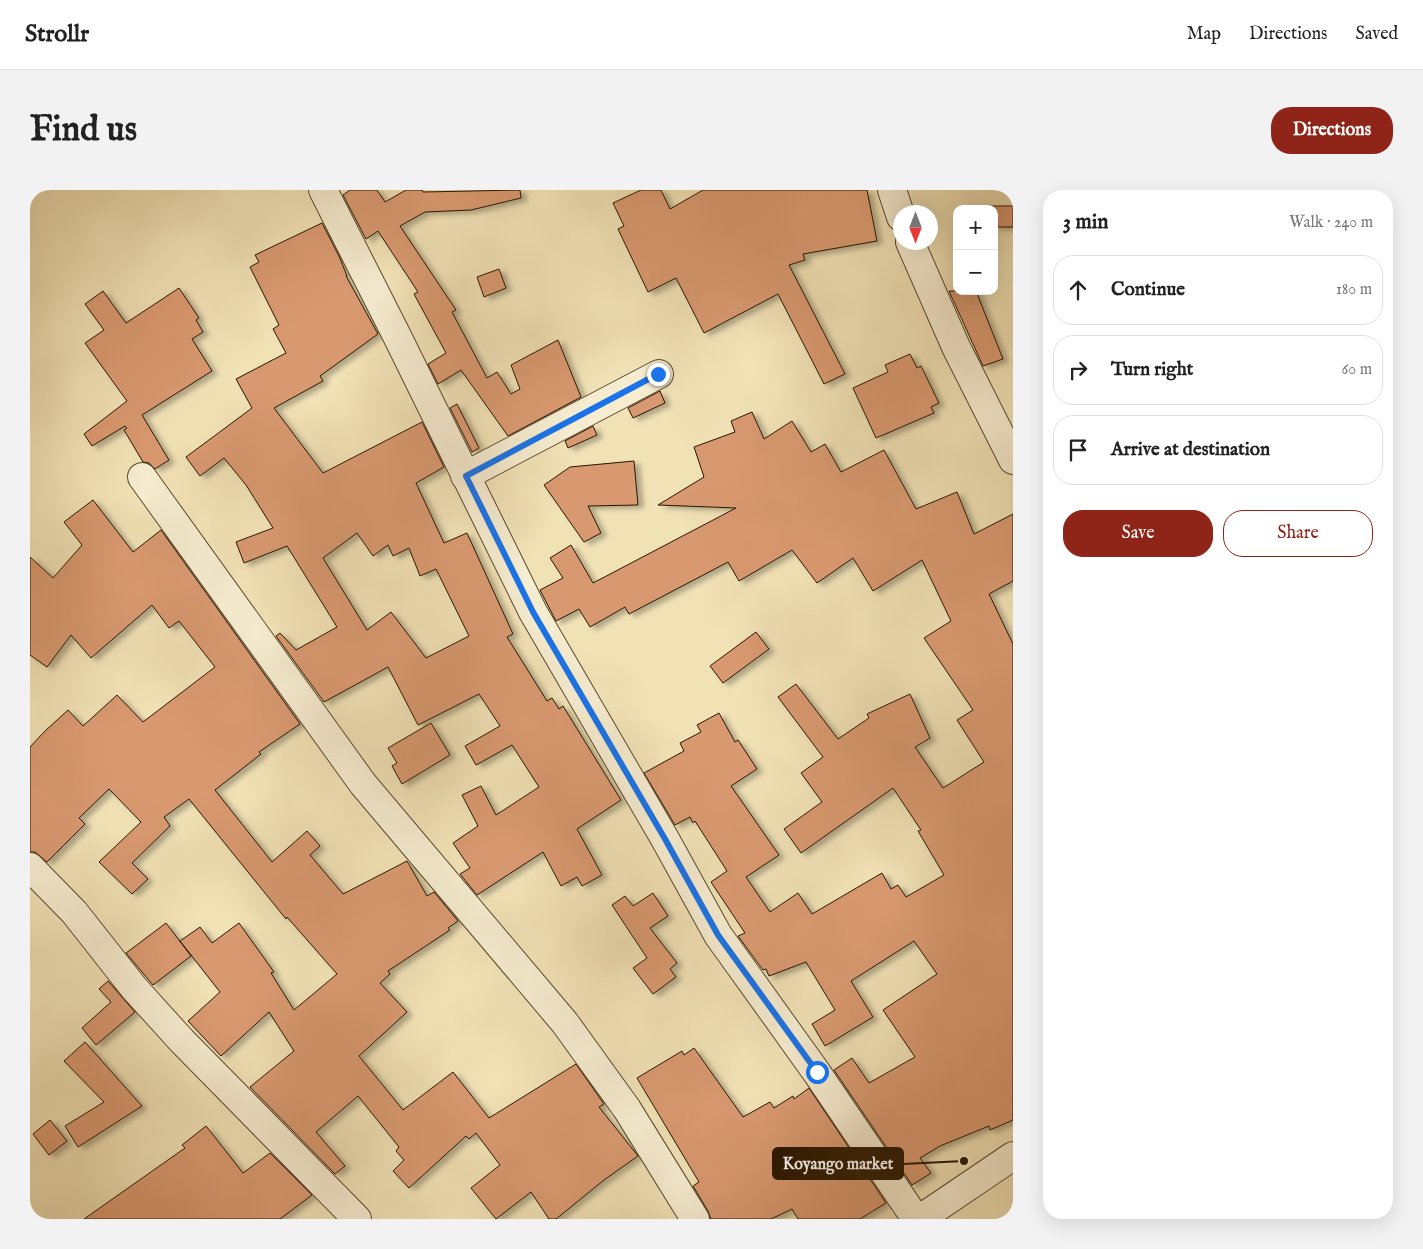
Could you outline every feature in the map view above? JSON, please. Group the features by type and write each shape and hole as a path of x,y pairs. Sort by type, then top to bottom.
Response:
{"street":[{"path":"323,190 402,345 533,612 665,839 718,935 817,1072 918,1219 1013,1156"},
{"path":"892,190 896,205"},
{"path":"914,250 956,347 1013,460"},
{"path":"466,476 658,374"},
{"path":"142,477 363,784 565,1023 627,1109 695,1219"},
{"path":"30,867 74,912 134,988 182,1041 357,1219"}],"building":[{"path":"350,190 377,190 385,202 406,190 422,190 423,192 520,190 521,198 471,210 425,212 400,226 456,310 452,312 487,378 497,372 511,394 520,389 511,365 558,340 581,397 508,436 461,370 438,384 428,364 446,353 414,294 418,292 378,231 366,239 343,195"},
{"path":"641,190 661,190 670,209 703,190 867,190 877,241 803,254 805,260 789,265 845,374 824,384 778,294 704,333 676,278 648,292 618,229 624,226 613,203"},
{"path":"998,206 1013,206 1013,227 998,227"},
{"path":"322,223 339,256 346,276 378,334 320,376 323,381 274,408 323,473 422,422 444,467 416,483 444,543 467,533 513,634 507,637 547,701 552,698 559,709 563,706 621,800 577,829 602,875 582,886 577,877 561,886 543,852 477,895 460,874 470,868 453,843 478,826 462,795 481,786 496,815 539,787 512,745 476,765 465,746 500,726 479,694 418,725 388,667 324,702 276,636 280,633 296,650 337,627 287,546 244,563 236,542 273,528 246,485 224,458 200,476 186,457 252,408 236,379 286,353 273,329 279,325 250,267 259,262 255,255","holes":["357,533 373,556 388,545 393,556 409,548 420,576 436,569 469,636 426,658 391,612 367,630 323,558"]},
{"path":"499,269 506,288 484,297 477,277"},
{"path":"179,288 199,318 196,320 203,332 192,339 212,371 142,415 169,460 155,469 149,463 143,462 124,430 127,428 125,426 92,446 84,434 127,401 85,343 104,330 85,304 103,291 126,323"},
{"path":"949,291 953,291 953,295 978,295 1003,359 983,366"},
{"path":"910,354 917,368 921,366 939,403 931,407 934,413 876,438 853,388 888,372 885,365"},
{"path":"660,391 665,403 633,418 628,408"},
{"path":"457,404 479,448 472,452 450,408"},
{"path":"752,412 764,439 792,421 811,452 825,444 841,472 884,450 916,509 957,492 974,534 1013,514 1013,581 989,594 1013,644 1013,1120 990,1130 989,1126 940,1146 920,1158 931,1173 912,1185 834,1070 852,1058 869,1083 915,1057 883,1010 937,974 914,941 851,981 873,1017 825,1046 812,1024 835,1010 806,962 769,976 766,969 763,970 738,936 745,933 711,882 727,871 695,821 693,823 690,817 675,825 644,773 684,751 680,743 701,732 697,725 719,713 735,742 738,740 757,769 731,786 779,855 746,877 770,912 798,893 812,914 882,873 891,889 898,885 906,897 944,875 918,831 921,830 893,788 801,853 784,829 822,802 801,773 823,757 778,697 796,684 838,739 869,718 867,714 910,694 930,738 915,747 943,788 984,762 957,720 973,710 924,638 951,621 922,560 873,591 853,558 817,583 792,550 739,581 728,562 629,614 625,607 590,627 579,609 556,621 540,590 563,578 550,558 571,545 593,583 736,508 658,505 704,477 694,447 735,432 731,421"},
{"path":"593,426 597,435 568,448 565,441"},
{"path":"634,461 638,505 588,506 601,533 584,542 544,485 570,467"},
{"path":"93,500 133,552 161,530 300,724 259,752 261,754 215,790 272,862 307,831 320,846 310,855 343,894 407,861 427,896 434,892 458,921 448,928 450,930 388,971 390,974 380,983 407,1012 359,1056 403,1110 453,1072 489,1118 576,1064 604,1104 599,1107 638,1156 604,1180 556,1219 549,1219 531,1192 496,1219 471,1188 500,1165 476,1133 469,1139 466,1136 409,1188 393,1171 404,1160 396,1151 399,1147 358,1096 316,1132 345,1166 335,1174 250,1087 294,1051 269,1012 221,1056 188,1021 220,992 180,941 200,927 212,943 239,923 274,972 271,973 294,1010 337,974 287,917 286,919 189,799 164,817 170,826 132,863 148,879 132,894 99,862 141,822 109,789 79,818 85,824 47,862 35,852 30,852 30,747 45,731 68,710 83,726 117,695 143,722 215,667 179,621 169,628 152,605 91,658 71,635 47,667 30,655 30,557 53,578 82,545 64,522"},
{"path":"756,632 769,649 723,683 710,666"},
{"path":"431,723 450,755 402,784 392,766 397,763 388,748"},
{"path":"653,893 668,916 650,928 677,963 670,969 676,977 653,994 633,968 647,958 612,905 625,896 633,906"},
{"path":"166,923 191,956 153,985 126,953"},
{"path":"108,981 135,1012 96,1045 82,1028 111,1002 99,989"},
{"path":"85,1042 142,1106 78,1147 65,1126 104,1102 64,1061"},
{"path":"694,1048 743,1117 770,1102 774,1108 793,1096 794,1099 809,1088 886,1203 860,1219 798,1219 792,1209 771,1219 711,1219 693,1186 699,1182 637,1078 682,1051 684,1055"},
{"path":"50,1120 67,1141 49,1155 33,1134"},
{"path":"206,1126 243,1173 270,1153 312,1195 280,1219 84,1219 185,1148 182,1145"}],"place":[{"name":"Koyango market","path":"964,1161"}],"route":[{"path":"658,374 466,476 533,612 665,839 718,935 817,1072"}]}
